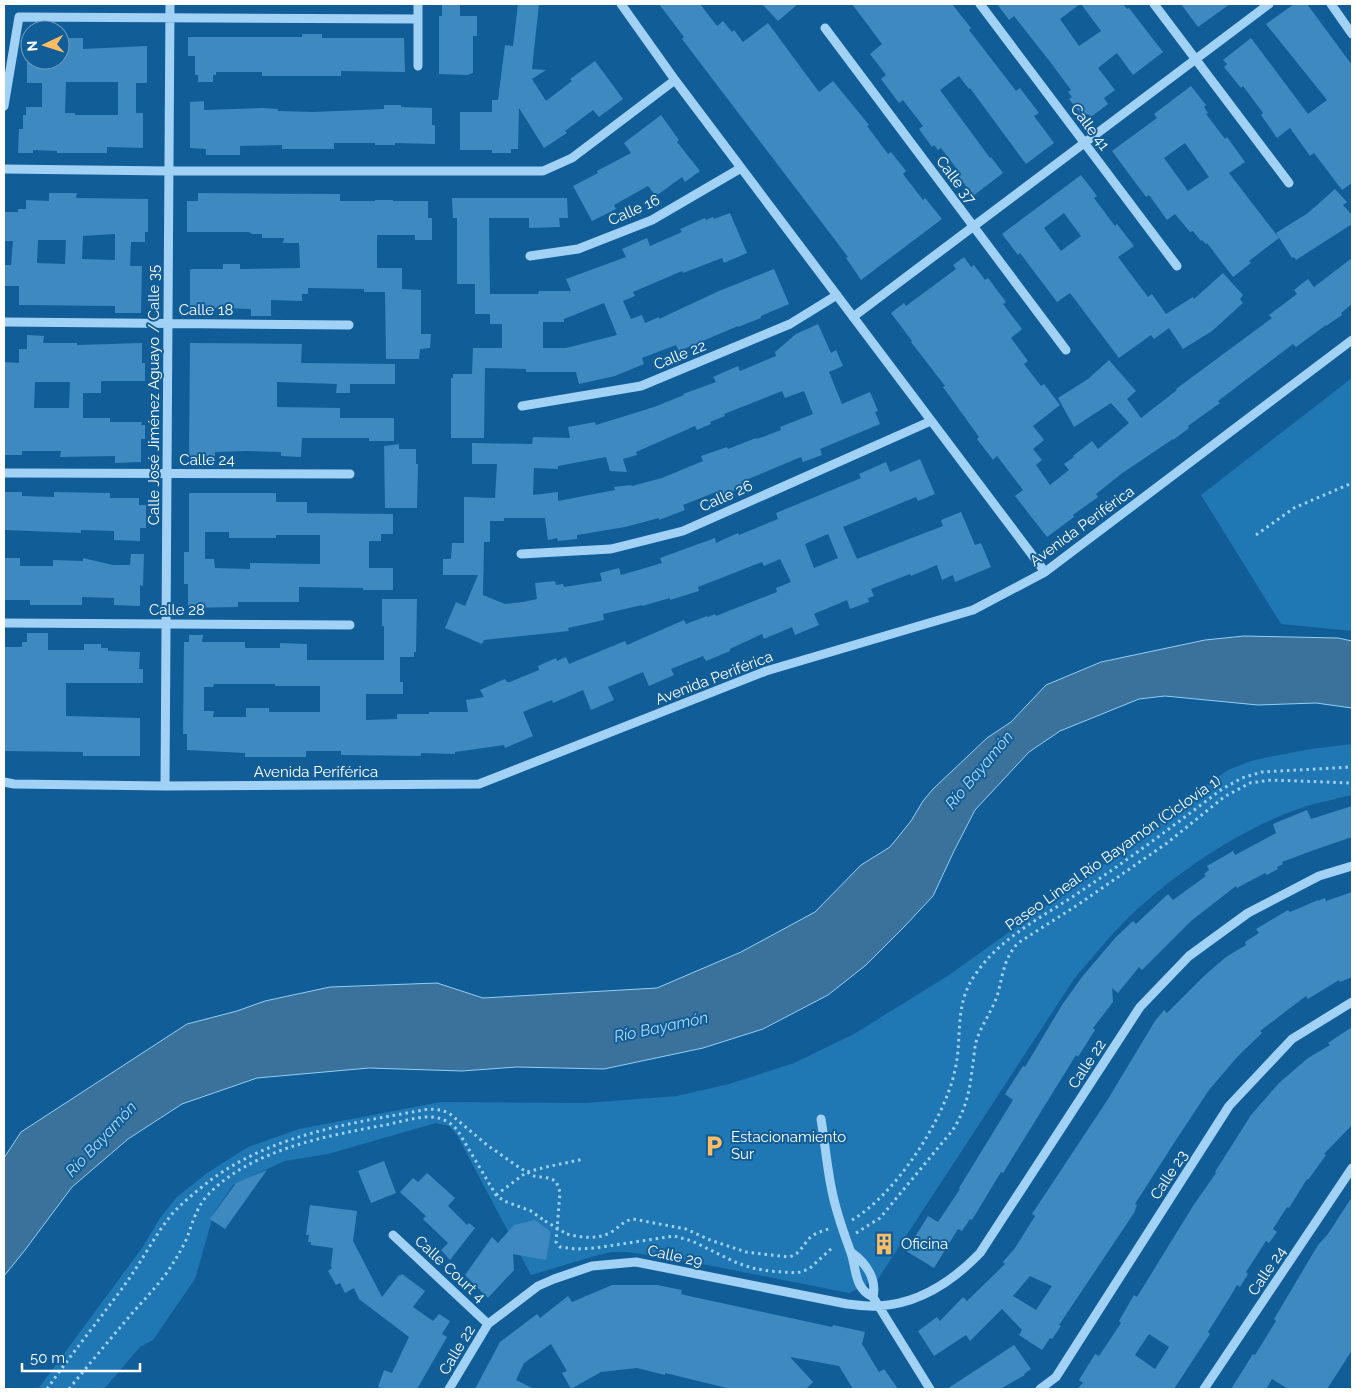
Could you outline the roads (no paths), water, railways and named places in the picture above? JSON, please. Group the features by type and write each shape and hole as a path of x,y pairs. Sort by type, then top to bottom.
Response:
{"street":[{"name":"Calle José Jiménez Aguayo / Calle 35","path":"165,786 170,4"},
{"path":"418,4 418,66"},
{"path":"621,4 675,80 1045,572"},
{"name":"Calle 41","path":"980,4 1177,266"},
{"path":"1154,4 1289,184"},
{"path":"853,317 1268,4"},
{"path":"1331,4 1352,34"},
{"path":"4,106 20,18 418,19"},
{"name":"Calle 37","path":"824,28 1066,350"},
{"path":"4,169 543,171 572,158 675,80"},
{"name":"Calle 16","path":"530,256 578,249 652,220 741,168"},
{"name":"Calle 22","path":"522,406 641,386 790,324 837,295"},
{"name":"Calle 18","path":"4,322 349,325"},
{"name":"Avenida Periférica","path":"4,782 14,784 165,786 479,784 766,671 973,610 1045,572 1352,340"},
{"name":"Calle 26","path":"521,554 611,549 683,531 931,421"},
{"name":"Calle 24","path":"4,473 350,474"},
{"name":"Calle 28","path":"4,623 350,625"},
{"name":"Calle 22","path":"812,1298 847,1304 878,1306 898,1303 940,1287 964,1270 980,1253 1140,1008 1189,956 1248,913 1319,876 1352,866"},
{"name":"Calle 23","path":"1040,1389 1056,1377 1229,1106 1292,1039 1352,1002"},
{"path":"821,1119 832,1192 841,1225 852,1253 855,1276 860,1285 873,1297 930,1389"},
{"name":"Calle 24","path":"1204,1389 1352,1168"},
{"name":"Calle Court 4","path":"393,1235 488,1324"},
{"path":"852,1253 869,1269 873,1278 873,1297"},
{"name":"Calle 29","path":"488,1324 538,1286 554,1279 592,1266 636,1262 812,1298"},
{"name":"Calle 22","path":"449,1389 488,1324"}],"water":[{"name":"Río Bayamón","path":"1244,636 1338,638 1352,641 1352,708 1316,703 1258,705 1165,696 1139,699 1060,731 1029,752 975,810 933,896 904,927 866,965 828,995 763,1029 703,1048 604,1069 517,1067 462,1071 369,1068 257,1078 182,1104 128,1139 72,1187 4,1276 4,1158 21,1132 187,1024 237,1011 265,1001 330,987 437,983 483,998 657,988 741,952 815,912 861,865 890,847 933,789 987,738 1011,722 1046,685 1101,662 1205,640"}],"place":[{"name":"Estacionamiento Sur","path":"714,1146"},
{"name":"Oficina","path":"884,1244"}]}
